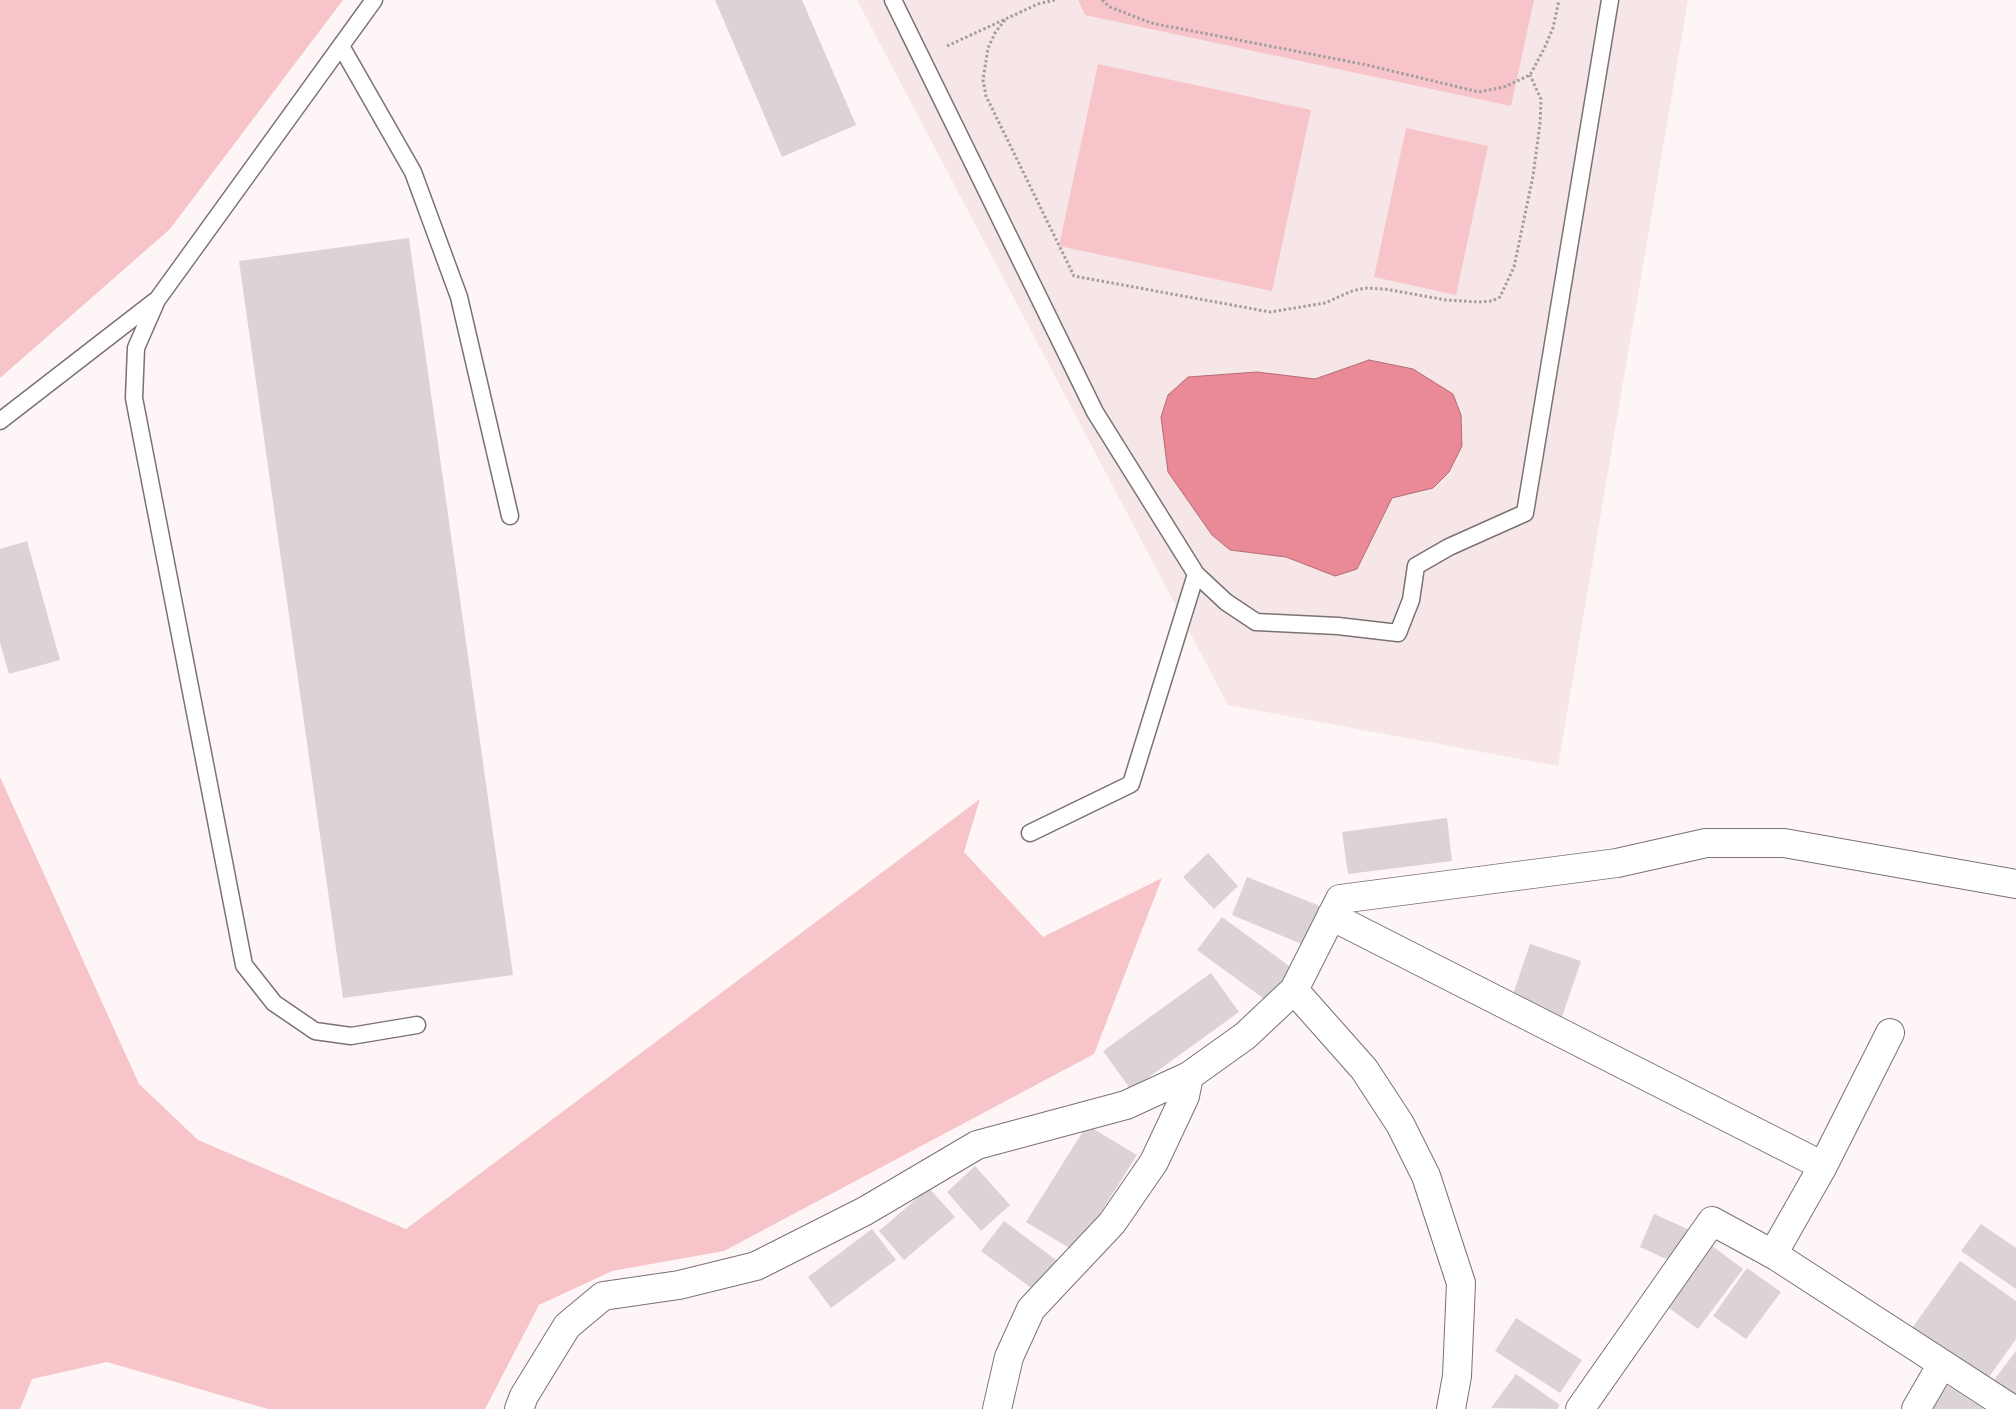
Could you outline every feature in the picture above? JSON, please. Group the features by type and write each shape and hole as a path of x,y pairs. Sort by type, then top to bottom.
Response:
{"street":[{"path":"519,1409 524,1396 567,1326 603,1296 679,1285 756,1266 864,1211 977,1145 1126,1105 1189,1076 1245,1036 1294,990 1340,899 1617,864 1706,843 1784,843 2016,884"},
{"path":"1331,916 1823,1166"},
{"path":"1294,990 1364,1069 1400,1124 1426,1176 1461,1283 1457,1376 1451,1409"},
{"path":"1890,1033 1823,1166 1773,1254 2012,1409"},
{"path":"997,1409 1009,1357 1031,1309 1112,1223 1154,1162 1185,1096 1189,1076"},
{"path":"1580,1409 1712,1221 1778,1257"},
{"path":"1916,1409 1942,1364"}],"lane":[{"path":"374,0 157,300 136,348 134,398 244,964 274,1003 315,1031 351,1036 417,1025"},
{"path":"893,0 1095,412 1196,574 1226,602 1256,622 1338,626 1398,633 1410,600 1416,566 1449,547 1525,513 1610,0"},
{"path":"341,46 413,172 459,297 510,516"},
{"path":"0,421 157,300"},
{"path":"1030,833 1131,784 1196,574"}],"path":[{"path":"922,58 1038,4 1054,0"},
{"path":"1102,0 1110,8 1151,23 1367,65 1479,92 1504,87 1530,75 1544,49 1552,28 1559,0"},
{"path":"1005,20 994,33 988,48 983,80 986,96 1074,276 1270,312 1325,303 1352,291 1365,288 1412,293 1446,300 1479,302 1492,301 1500,297 1514,267 1533,176 1540,124 1541,99 1530,75"}],"shaded area":[{"path":"0,0 343,0 170,229 0,378"},
{"path":"857,0 1688,0 1558,766 1228,705"},
{"path":"1078,0 1534,0 1511,106 1085,15"},
{"path":"1098,64 1311,110 1272,291 1059,246"},
{"path":"1406,128 1488,146 1456,295 1374,277"},
{"path":"1369,360 1413,369 1453,394 1461,415 1462,446 1449,472 1433,488 1392,498 1357,569 1335,576 1286,557 1230,550 1212,535 1168,472 1161,417 1168,395 1188,377 1257,372 1315,379"},
{"path":"0,777 139,1084 198,1140 406,1229 980,799 964,852 1043,937 1162,878 1094,1054 724,1251 612,1271 539,1305 485,1409 268,1409 107,1362 32,1379 20,1409 0,1409"}],"building":[{"path":"715,0 802,0 856,125 782,157"},
{"path":"409,238 513,975 343,998 239,261"},
{"path":"27,541 60,660 9,674 0,643 0,549"},
{"path":"1447,818 1452,861 1348,874 1342,832"},
{"path":"1208,853 1238,886 1214,909 1183,877"},
{"path":"1247,877 1320,906 1304,945 1232,915"},
{"path":"1222,917 1292,968 1267,1001 1197,950"},
{"path":"1530,944 1581,961 1561,1020 1510,1003"},
{"path":"1211,973 1239,1012 1131,1090 1103,1051"},
{"path":"1087,1125 1137,1155 1076,1252 1026,1222"},
{"path":"975,1166 1010,1205 981,1231 947,1192"},
{"path":"929,1188 955,1217 904,1260 879,1231"},
{"path":"1654,1214 1692,1231 1677,1264 1640,1247"},
{"path":"1004,1221 1060,1263 1038,1293 981,1251"},
{"path":"1981,1224 2016,1248 2016,1289 1961,1251"},
{"path":"872,1229 896,1260 831,1308 808,1277"},
{"path":"1707,1242 1743,1269 1698,1329 1662,1303"},
{"path":"1960,1261 2016,1301 2016,1339 1984,1384 1910,1331"},
{"path":"1747,1268 1781,1292 1746,1339 1713,1316"},
{"path":"1516,1318 1582,1360 1560,1393 1495,1351"},
{"path":"2016,1351 2016,1396 1994,1380"},
{"path":"1516,1374 1560,1405 1557,1409 1491,1408"},
{"path":"1943,1383 1984,1409 1925,1409"}]}
